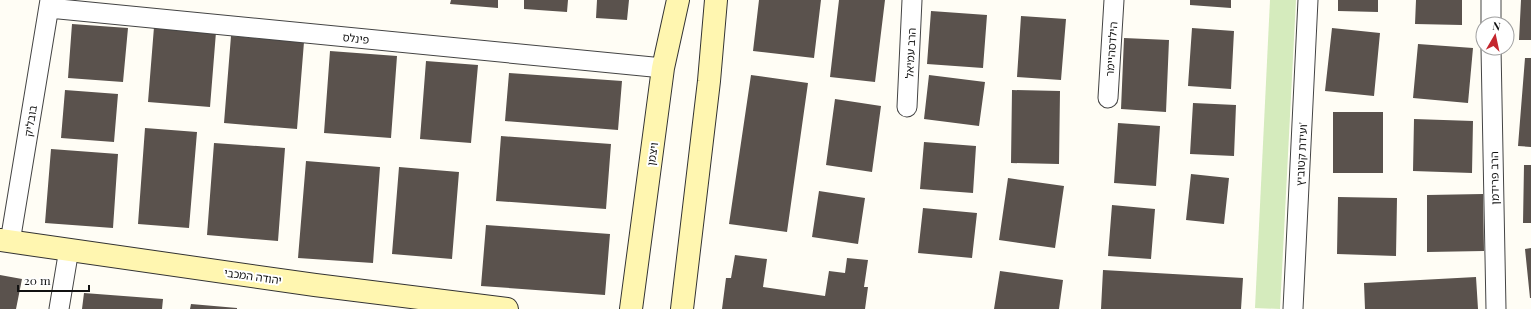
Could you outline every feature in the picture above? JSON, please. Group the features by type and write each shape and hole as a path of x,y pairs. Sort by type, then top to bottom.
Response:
{"street":[{"name":"ויצמן","path":"632,309 663,68 678,0"},
{"path":"682,309 710,81 716,0"},
{"name":"הרב עמיאל","path":"908,107 912,0"},
{"name":"הילדסהיימר","path":"1108,98 1114,0"},
{"name":"ועידת קטוביץ'","path":"1294,309 1308,0"},
{"path":"1490,0 1491,16"},
{"name":"פינלס","path":"50,4 663,68"},
{"name":"בובליק","path":"5,241 50,4"},
{"name":"הרב פרידמן","path":"1491,56 1496,309"},
{"name":"יהודה המכבי","path":"5,241 315,285 506,309"},
{"path":"59,309 69,249"}],"green space":[{"path":"1270,0 1296,0 1280,309 1255,308"}],"building":[{"path":"451,0 498,0 498,8 450,4"},
{"path":"524,0 568,0 567,12 524,9"},
{"path":"597,0 629,0 627,20 596,18"},
{"path":"759,0 821,0 814,58 753,51"},
{"path":"839,0 885,0 875,82 830,77"},
{"path":"1190,0 1231,0 1231,8 1190,5"},
{"path":"1338,0 1378,0 1378,12 1338,11"},
{"path":"1416,0 1462,0 1462,25 1415,24"},
{"path":"1521,0 1531,0 1531,40 1519,40"},
{"path":"931,11 987,15 983,68 927,64"},
{"path":"1021,16 1066,19 1061,80 1017,77"},
{"path":"72,24 128,28 123,82 68,78"},
{"path":"154,27 216,32 210,107 148,102"},
{"path":"1192,28 1234,31 1231,89 1188,86"},
{"path":"1332,28 1380,33 1374,96 1325,91"},
{"path":"231,36 304,42 297,129 224,123"},
{"path":"1124,38 1169,40 1166,112 1121,109"},
{"path":"1418,44 1473,48 1468,103 1413,98"},
{"path":"330,51 397,56 391,138 324,133"},
{"path":"1525,58 1531,58 1531,147 1518,146"},
{"path":"426,61 478,65 471,143 420,139"},
{"path":"509,73 622,81 618,130 505,121"},
{"path":"751,75 808,83 787,232 729,224"},
{"path":"929,75 985,82 979,126 924,119"},
{"path":"65,90 118,94 114,142 61,138"},
{"path":"1012,90 1060,91 1059,164 1011,163"},
{"path":"835,99 881,106 872,172 826,165"},
{"path":"1193,103 1236,105 1234,156 1190,154"},
{"path":"1333,112 1383,112 1383,173 1333,173"},
{"path":"1414,119 1473,121 1472,173 1413,171"},
{"path":"1118,123 1160,126 1156,186 1114,183"},
{"path":"145,128 197,132 189,228 138,224"},
{"path":"501,136 611,144 606,209 496,201"},
{"path":"924,142 976,146 973,193 920,189"},
{"path":"214,143 285,148 278,241 207,235"},
{"path":"51,149 118,154 113,228 45,223"},
{"path":"306,161 380,167 373,263 298,258"},
{"path":"1524,165 1531,165 1531,223 1523,223"},
{"path":"399,167 459,172 452,259 392,254"},
{"path":"1191,174 1229,178 1224,224 1186,220"},
{"path":"1008,178 1064,186 1055,248 999,240"},
{"path":"819,191 865,198 858,244 812,237"},
{"path":"1483,194 1484,251 1427,252 1427,195"},
{"path":"1338,197 1397,198 1396,256 1337,254"},
{"path":"1112,205 1155,209 1151,259 1108,256"},
{"path":"923,208 977,213 972,258 918,253"},
{"path":"486,225 610,234 605,295 481,286"},
{"path":"1531,248 1531,298 1530,298 1525,249"},
{"path":"735,255 767,259 763,287 825,296 829,271 845,273 847,258 868,260 864,287 868,287 865,309 722,309 726,278 731,278"},
{"path":"1103,270 1243,278 1241,309 1101,309"},
{"path":"1000,271 1063,280 1059,309 994,309"},
{"path":"0,275 22,279 16,309 0,309"},
{"path":"1476,277 1478,309 1365,309 1364,283"},
{"path":"84,293 163,299 162,309 82,309"},
{"path":"191,304 237,308 237,309 190,309"}]}
